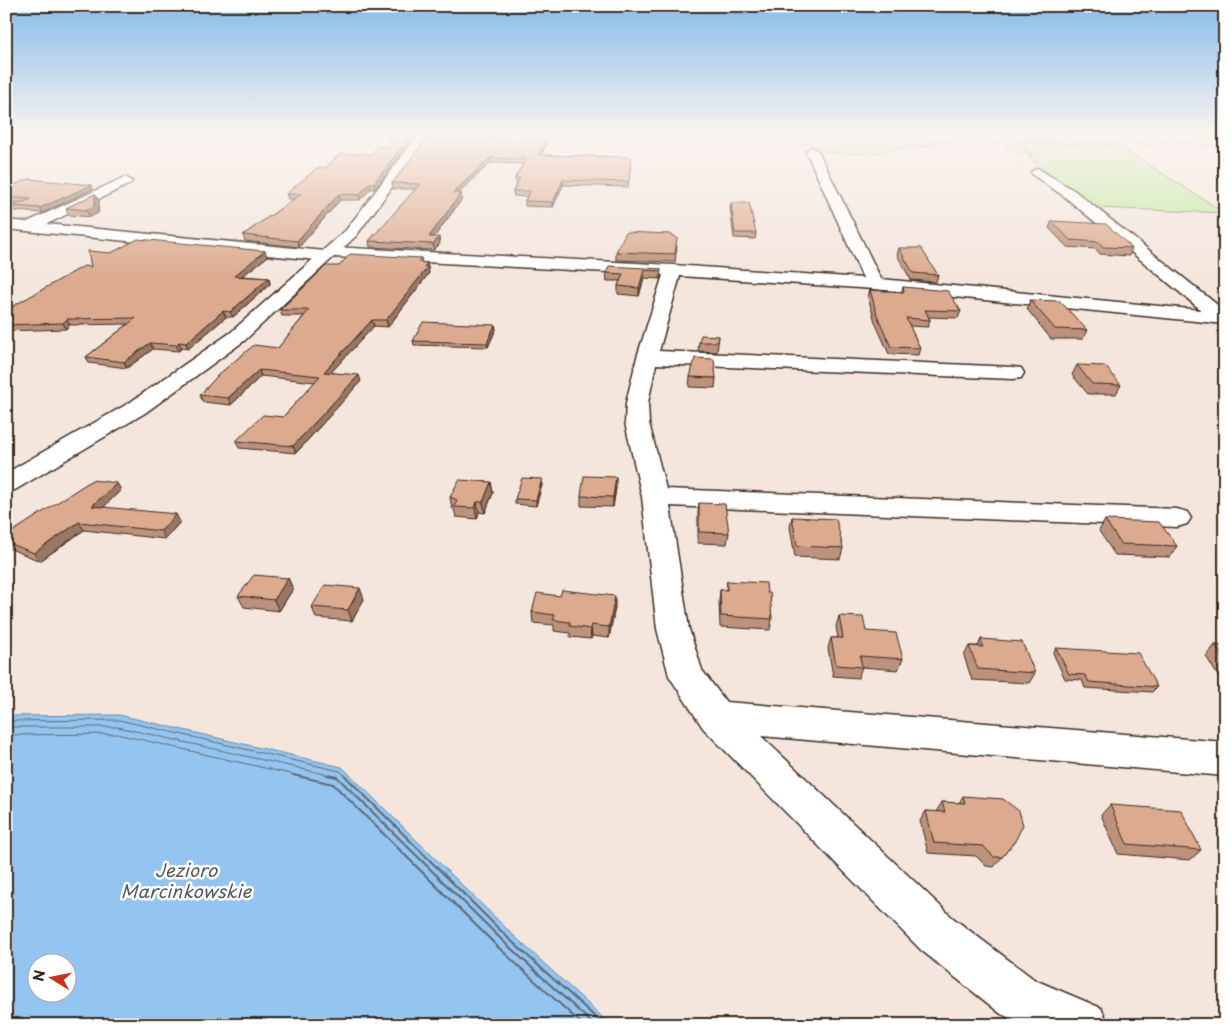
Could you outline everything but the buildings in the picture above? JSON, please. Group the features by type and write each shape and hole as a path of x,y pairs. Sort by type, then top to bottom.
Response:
{"street":[{"path":"28,226 123,182"},
{"path":"6,484 116,420 189,372 236,337 330,254 364,219 390,182"},
{"path":"827,182 874,284"},
{"path":"1052,182 1070,194 1223,317"},
{"path":"6,224 330,254 673,270 874,284 1223,317"},
{"path":"673,270 647,357 637,403 637,423 655,497 673,629 686,676 716,717 937,934 1018,997 1084,1025"},
{"path":"647,357 1014,373"},
{"path":"655,497 1177,518"},
{"path":"716,717 1225,759"}],"green space":[{"path":"1059,182 1176,182 1225,213 1094,208"}],"water":[{"name":"Jezioro Marcinkowskie","path":"119,715 342,767 512,934 611,1025 6,1025 6,716"}]}
